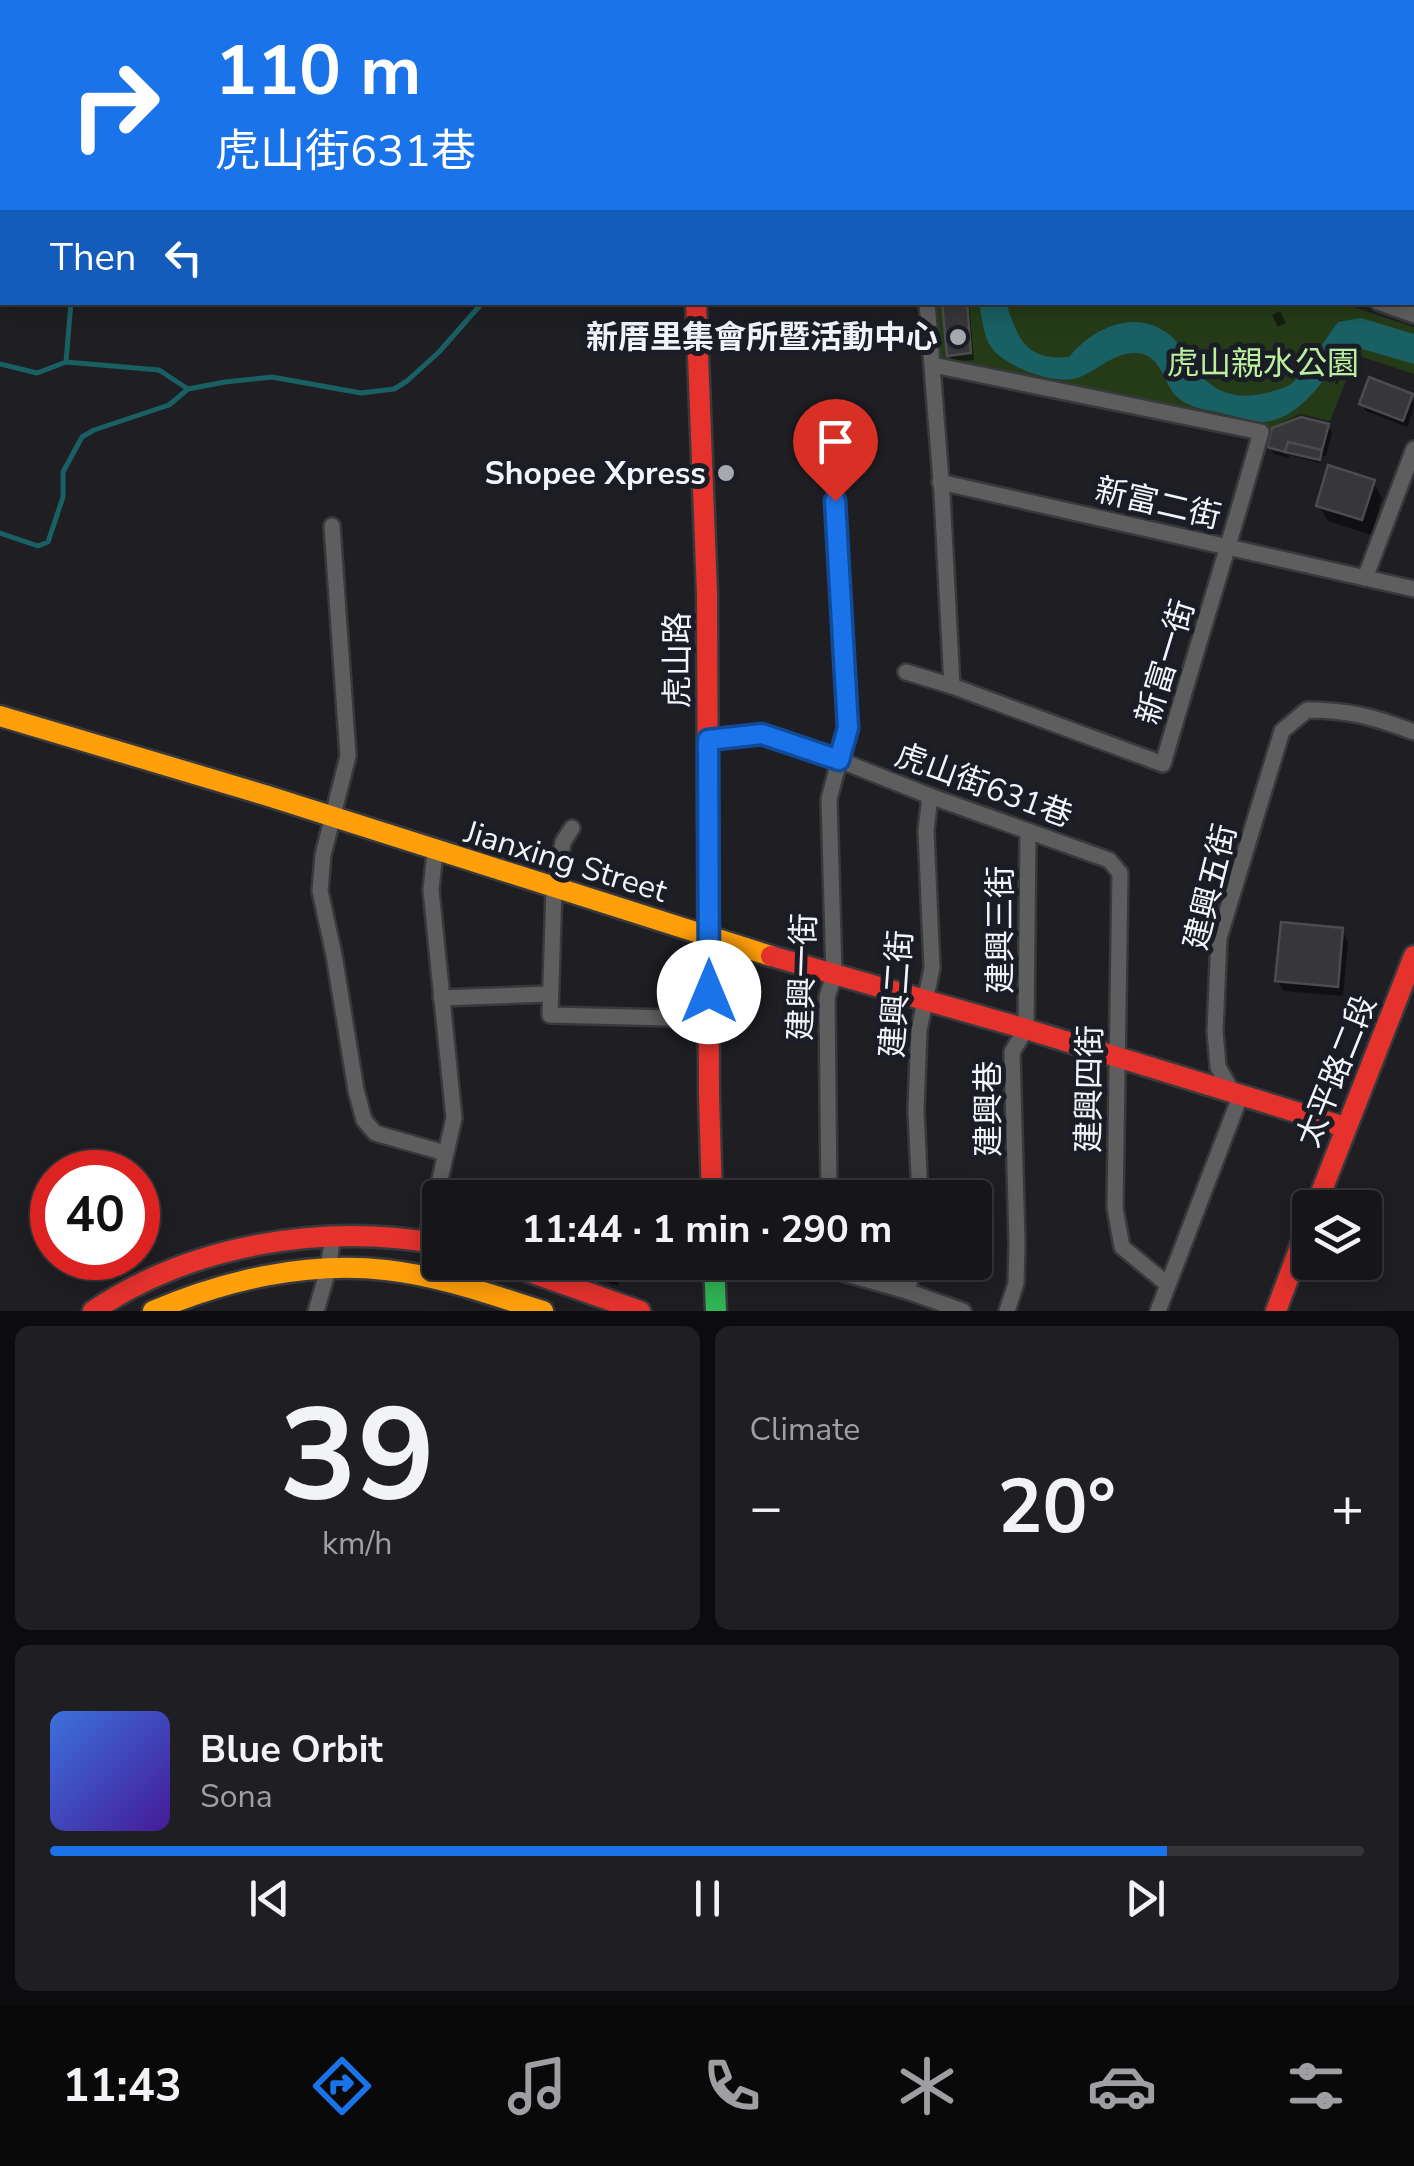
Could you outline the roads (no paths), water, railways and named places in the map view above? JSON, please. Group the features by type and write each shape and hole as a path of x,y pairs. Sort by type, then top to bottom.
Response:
{"street":[{"name":"虎山路","path":"696,305 706,554 712,1180"},
{"path":"906,672 952,686 927,305"},
{"path":"1386,305 1414,315"},
{"name":"新富一街","path":"932,365 1261,432 1163,764 952,686"},
{"path":"1364,578 1414,449"},
{"name":"新富二街","path":"940,482 1414,589"},
{"name":"建興一街","path":"829,1180 826,997 834,974 829,799 848,728 835,501"},
{"path":"332,526 348,756 323,854 320,891 364,1120 375,1133 445,1152"},
{"name":"建興五街","path":"1234,1094 1218,1067 1218,938 1282,732 1307,710 1334,710 1371,716 1414,732"},
{"name":"Jianxing Street","path":"0,716 332,816 709,937 1344,1127"},
{"name":"虎山街631巷","path":"708,740 762,734 1109,860 1120,874"},
{"name":"建興二街","path":"919,1180 916,1110 919,1030 932,968 926,830 930,796"},
{"path":"572,828 563,842 554,888 550,1015 709,1019"},
{"name":"建興三街","path":"1026,1029 1028,831"},
{"path":"435,851 431,890 454,1118 441,1180"},
{"name":"建興四街","path":"1120,874 1115,1208 1122,1247 1167,1284"},
{"name":"太平路二段","path":"1321,1190 1414,956"},
{"path":"441,998 550,994"},
{"name":"建興巷","path":"1007,1311 1016,1282 1017,1244 1012,1052 1026,1029"},
{"path":"1158,1311 1238,1102 1234,1094"},
{"path":"93,1311 124,1290 177,1268 278,1242 333,1235 422,1241"},
{"path":"316,1311 333,1235"},
{"path":"1276,1311 1292,1268"},
{"path":"154,1311 238,1282 328,1270 383,1270 438,1279 542,1311"},
{"path":"552,1280 640,1311"},
{"path":"715,1280 716,1311"},
{"path":"868,1280 963,1311"},
{"path":"907,1291 910,1280"}],"water":[{"path":"979,305 1007,305 1020,337 1033,351 1069,357 1104,329 1117,324 1144,323 1171,336 1212,385 1242,396 1291,384 1338,322 1361,318 1414,334 1414,364 1359,348 1345,350 1300,406 1275,420 1261,422 1184,402 1175,395 1154,361 1143,354 1118,356 1080,377 1058,379 1008,362 991,347"}],"waterway":[{"path":"66,362 71,305"},
{"path":"0,533 38,546 48,542 63,497 63,472 82,437 94,430 169,405 188,389 225,382 272,377 361,393 394,389 439,352 480,305"},
{"path":"0,364 37,373 66,362 159,370 188,389"}],"place":[{"name":"新厝里集會所暨活動中心","path":"958,337"},
{"name":"Shopee Xpress","path":"726,473"}],"park label":[{"name":"虎山親水公園","path":"1263,363"}]}
